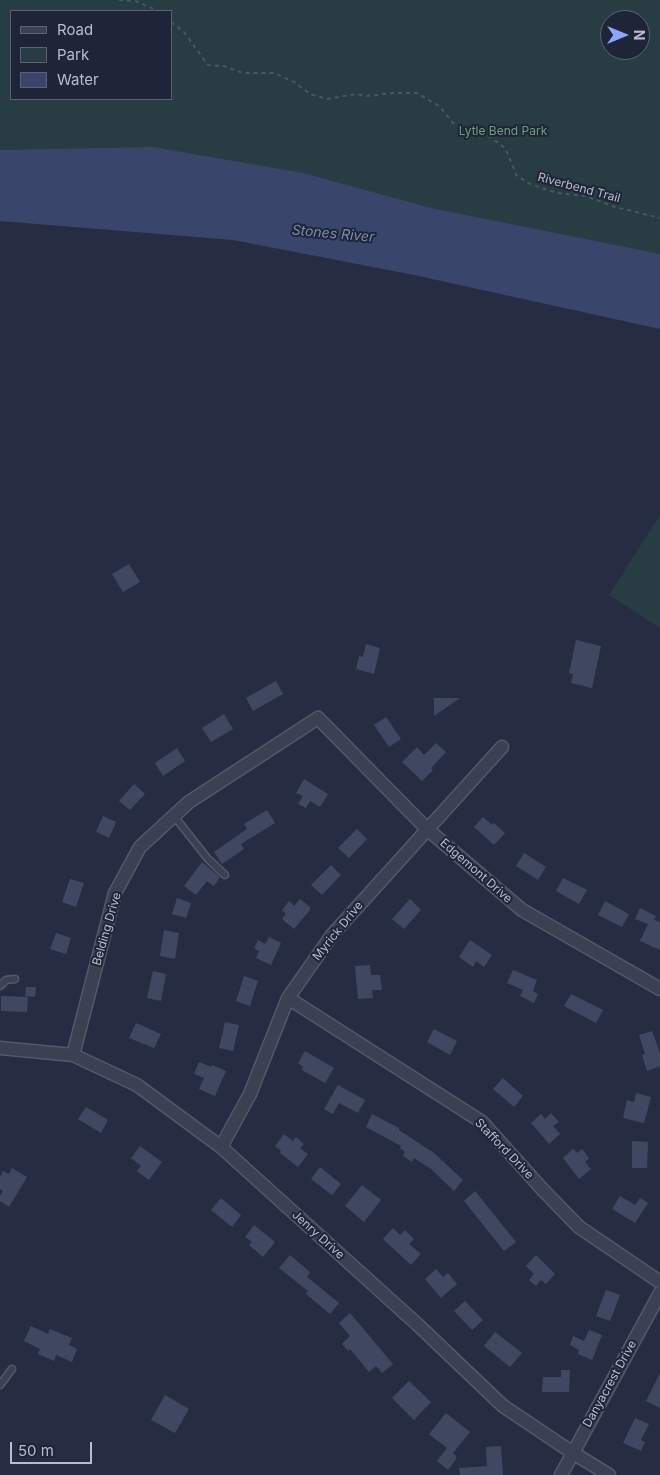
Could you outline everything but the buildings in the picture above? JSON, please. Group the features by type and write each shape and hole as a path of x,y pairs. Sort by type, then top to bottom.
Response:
{"street":[{"name":"Belding Drive","path":"73,1055 116,893 140,847 189,802 318,718"},
{"name":"Edgemont Drive","path":"318,718 427,829 522,910 660,990"},
{"name":"Myrick Drive","path":"221,1147 250,1094 288,998 332,935 502,746"},
{"name":"Stafford Drive","path":"288,998 482,1122 543,1190 580,1227 660,1282"},
{"name":"Jenry Drive","path":"0,1048 73,1055 137,1085 221,1147 418,1325 503,1406 572,1453 609,1475"},
{"name":"Danyacrest Drive","path":"561,1475 660,1293"}],"lane":[{"path":"174,816 208,859 225,876"},
{"path":"0,986 6,980 15,979"},
{"path":"0,1386 12,1368"}],"path":[{"path":"119,0 136,1 156,10"},
{"name":"Riverbend Trail","path":"172,23 184,32 208,65 224,66 243,73 274,73 294,82 310,94 327,99 356,94 367,96 392,93 417,94 439,106 453,123 466,130 489,136 505,148 516,176 530,184 557,193 586,196 612,206 660,218"}],"green space":[{"name":"Lytle Bend Park","path":"0,0 660,0 660,299 0,204"},
{"path":"660,515 660,628 609,595"}],"water":[{"name":"Stones River","path":"153,147 303,173 431,208 660,254 660,329 414,275 233,240 0,221 0,150"}]}
